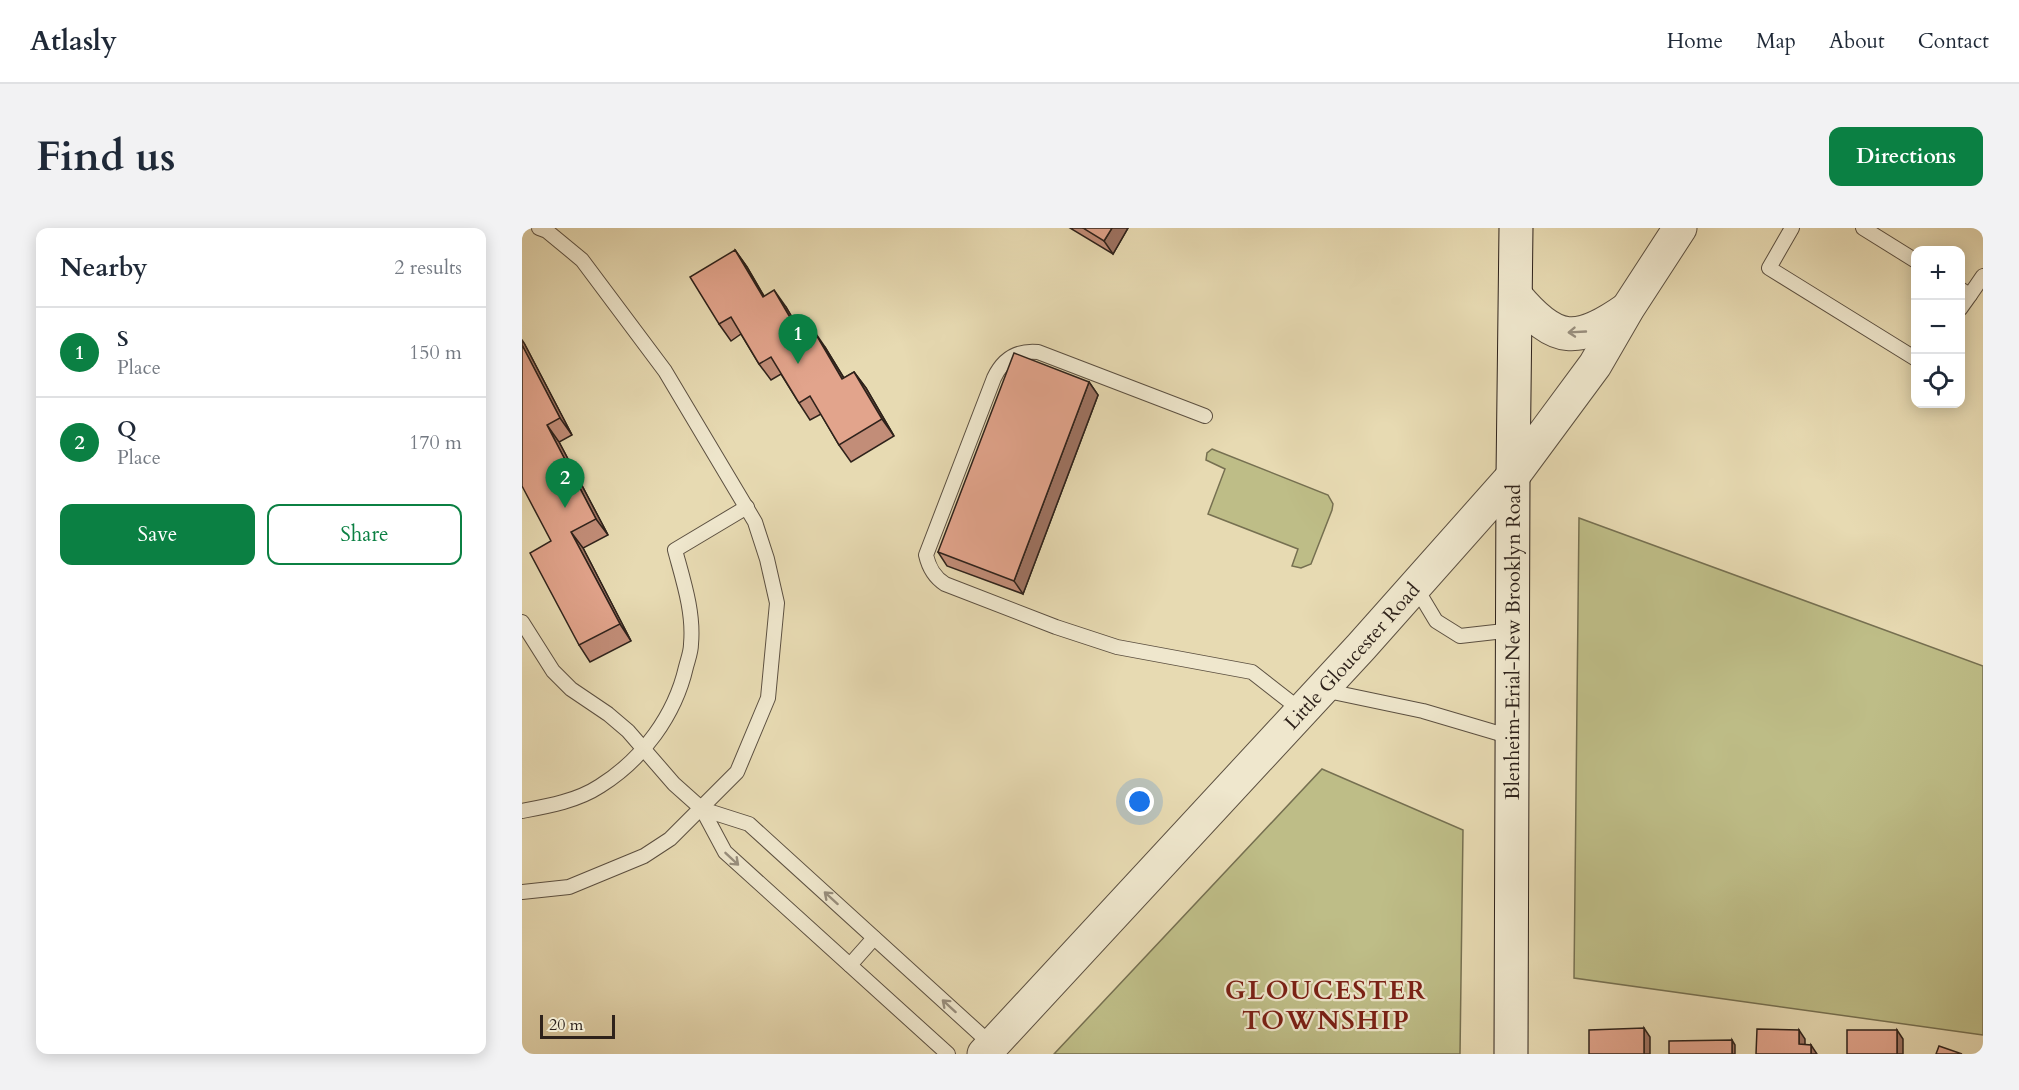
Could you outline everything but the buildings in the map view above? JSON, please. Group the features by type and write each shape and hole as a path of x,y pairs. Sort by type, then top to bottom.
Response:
{"street":[{"name":"Blenheim-Erial-New Brooklyn Road","path":"1511,1054 1516,228"},
{"name":"Little Gloucester Road","path":"988,1049 1312,700 1513,476 1595,365 1628,308 1680,228"},
{"path":"1516,296 1547,328 1564,333 1584,333 1604,325 1628,308"}],"lane":[{"path":"522,892 569,887 644,856 670,839 738,772 768,698 777,603 767,559 755,522 658,362 582,260 548,231 539,228"},
{"path":"1792,228 1769,268 1911,356"},
{"path":"1863,228 1911,258"},
{"path":"1965,292 1983,276"},
{"path":"1205,416 1038,352 1012,356 1001,365 994,378 926,555 934,574 945,584 1117,647 1252,672 1312,700 1423,711 1512,738"},
{"path":"522,811 574,799 600,786 643,749 672,710 682,684 691,645 689,607 675,550 747,507"},
{"path":"1415,586 1436,621 1460,636 1513,630"},
{"path":"522,622 553,672 571,689 608,714 628,731 674,784 702,809 725,852 948,1054"},
{"path":"702,809 749,824 874,938 988,1049"},
{"path":"850,965 874,938"}],"shaded area":[{"path":"1212,449 1328,495 1333,504 1332,510 1311,564 1301,568 1292,566 1298,549 1208,514 1225,469 1206,460 1207,453"},
{"path":"1579,518 1983,666 1983,1035 1574,978"},
{"path":"1322,769 1463,830 1460,1054 1054,1054"}],"place":[{"name":"S","path":"798,364"},
{"name":"Q","path":"565,508"}],"district":[{"name":"GLOUCESTER TOWNSHIP","path":"1326,1005"}]}
